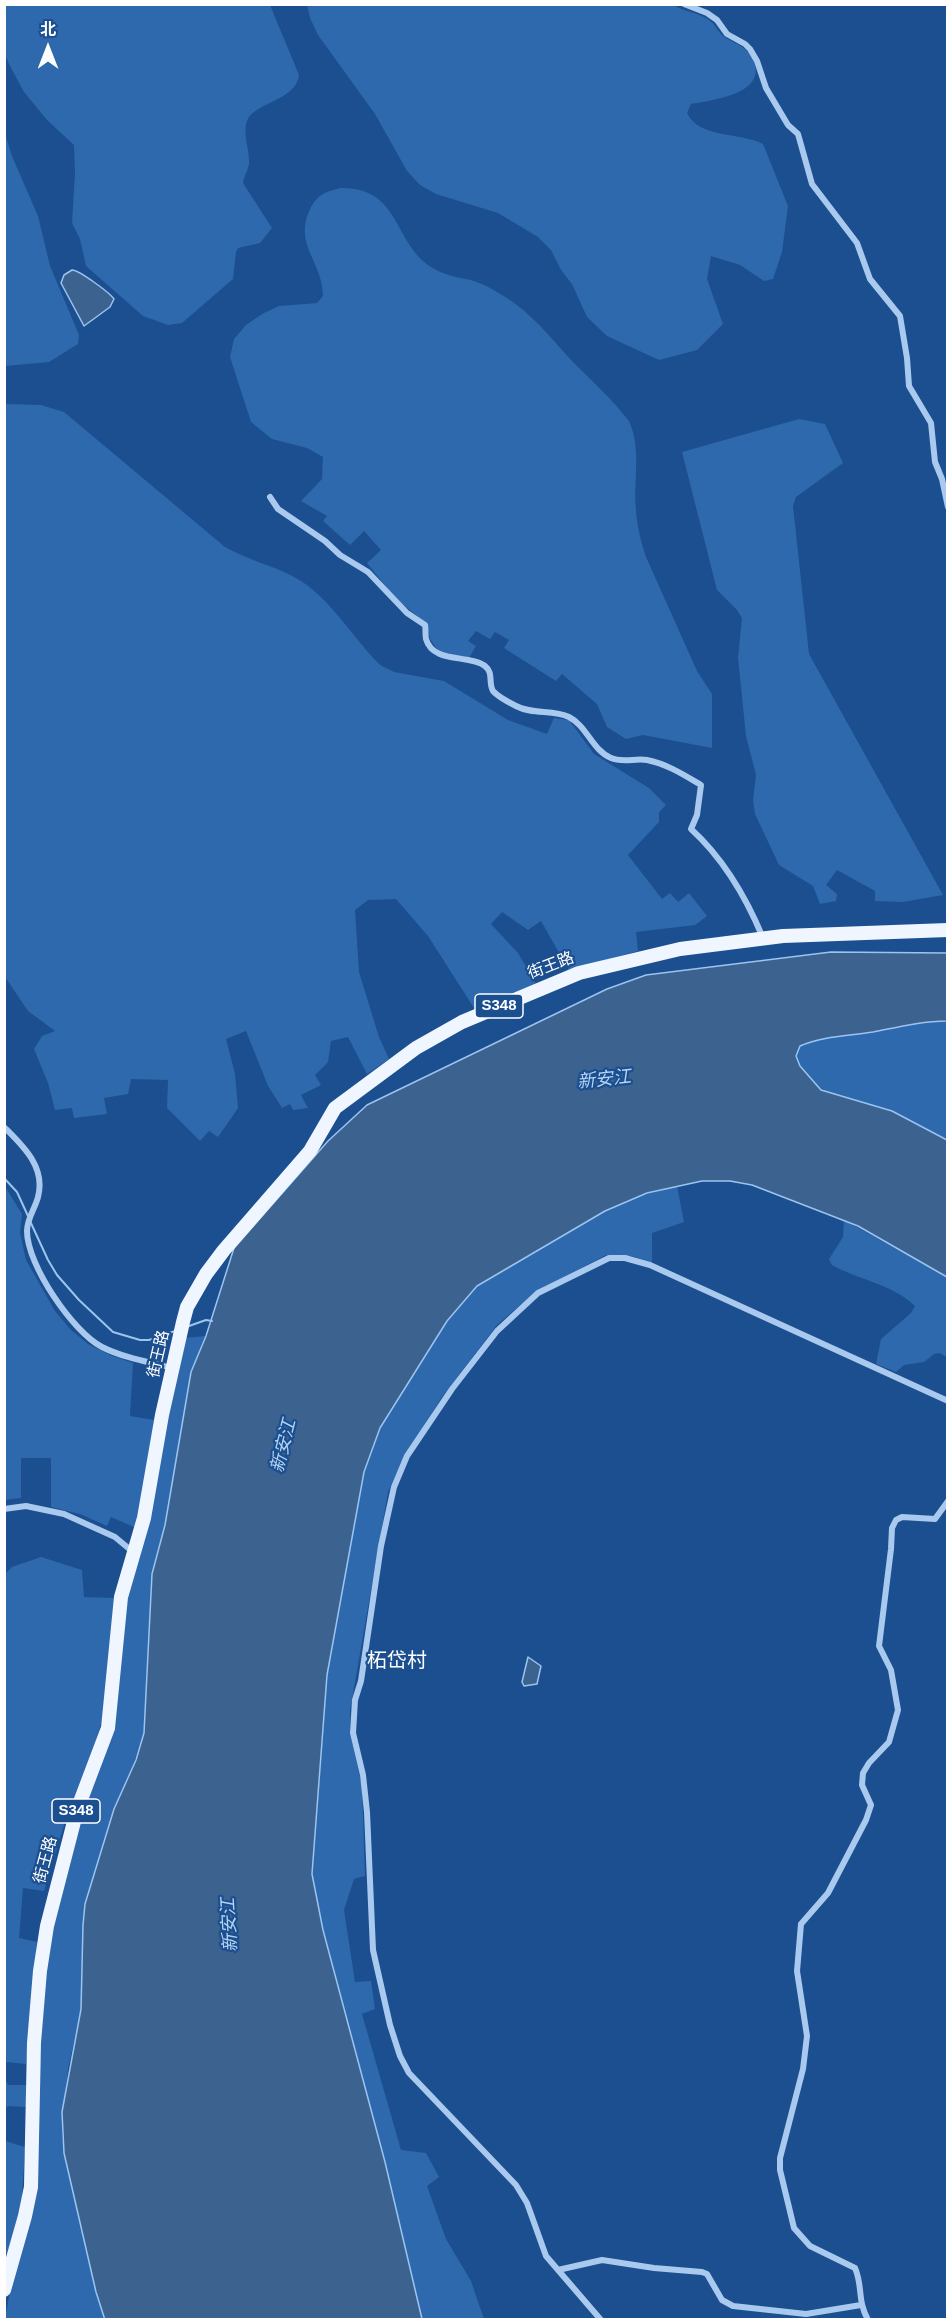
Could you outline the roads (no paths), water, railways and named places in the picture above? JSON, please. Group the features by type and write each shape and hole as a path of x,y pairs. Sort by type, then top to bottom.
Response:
{"main road":[{"name":"街王路","path":"4,2290 26,2216 31,2187 34,2054 44,1943 76,1810 108,1728 121,1597 144,1518 179,1337 187,1307 206,1274 310,1151 335,1108 429,1038 524,994 579,972 680,949 763,938 948,930"}],"street":[{"path":"684,4 717,20 727,34 750,49 766,88 788,125 798,134 812,184 857,243 870,279 900,316 909,386 931,423 935,462 942,479 948,507"},
{"path":"270,497 278,509 325,541 340,555 368,572 407,613 425,625 427,640 436,652 454,658 473,660 487,667 495,693 518,707 570,717 598,750 611,758 650,761 677,770 701,785 697,815 691,829 725,867 754,917 763,938"},
{"path":"4,1127 31,1155 38,1173 40,1188 29,1219 27,1238 30,1251 53,1296 76,1325 101,1346 172,1368"},
{"path":"601,2319 558,2270 543,2249 530,2211 516,2186 420,2086 404,2064 390,2025 375,1963 370,1922 366,1794 354,1742 353,1722 381,1546 390,1498 398,1476 413,1446 452,1389 485,1345 510,1317 538,1293 574,1277 599,1262 614,1258 625,1258 650,1265 948,1401"},
{"path":"868,2319 861,2305 855,2268 810,2246 794,2228 780,2170 780,2158 803,2069 807,2036 797,1971 800,1930 804,1918 826,1896 834,1884 866,1820 871,1804 862,1785 863,1773 869,1762 889,1743 898,1710 891,1670 879,1646 892,1528 896,1520 902,1517 935,1519 948,1501"},
{"path":"4,1509 26,1506 69,1516 115,1537 134,1553"},
{"path":"558,2270 602,2260 702,2272 707,2274 720,2297 727,2304 785,2310 800,2314 861,2305"}],"water":[{"path":"72,270 94,282 114,299 110,307 84,326 61,283 64,275"},
{"name":"新安江","path":"831,952 947,953 947,1021 919,1023 818,1040 800,1046 796,1056 800,1066 821,1090 892,1111 947,1140 947,1277 858,1226 752,1185 730,1181 702,1181 647,1193 605,1211 477,1286 447,1321 380,1428 364,1472 327,1675 312,1874 323,1930 385,2162 422,2319 105,2320 96,2292 64,2153 62,2112 81,2009 85,1904 114,1809 136,1760 144,1733 152,1574 165,1525 191,1372 206,1336 234,1248 328,1141 367,1105 607,989 646,975"},
{"path":"528,1657 541,1666 537,1684 524,1686 522,1682"}],"waterway":[{"path":"4,1178 17,1192 28,1216"},
{"path":"30,1221 57,1275 79,1300 113,1332 140,1340 149,1340 175,1331"},
{"path":"189,1326 206,1320 212,1321"}],"district":[{"name":"柘岱村","path":"397,1661"}]}
